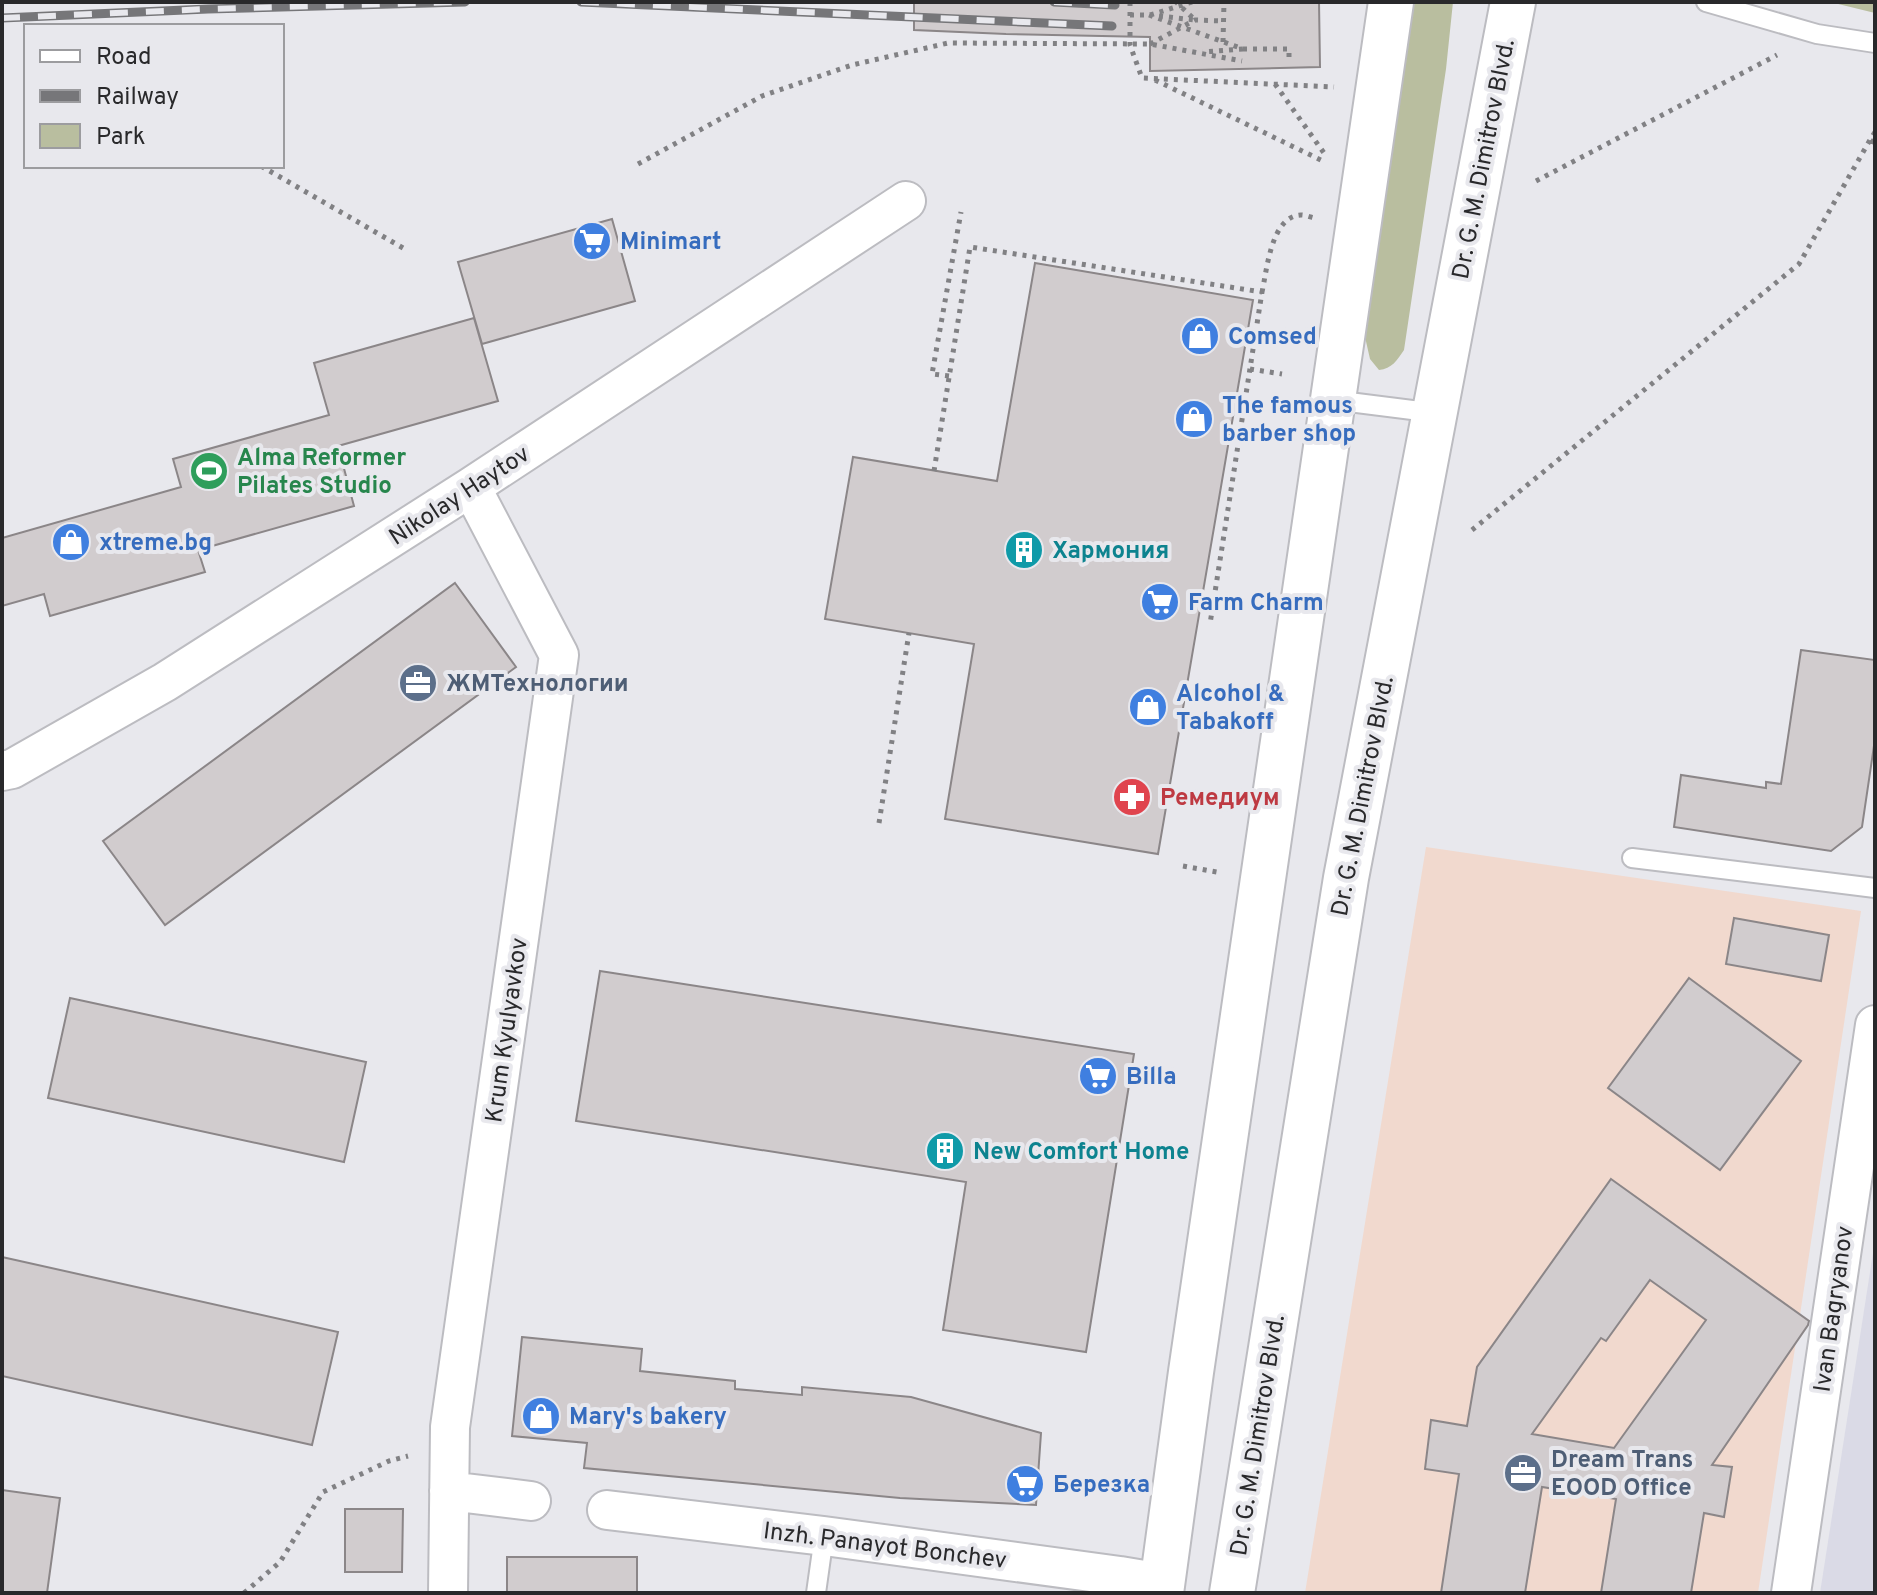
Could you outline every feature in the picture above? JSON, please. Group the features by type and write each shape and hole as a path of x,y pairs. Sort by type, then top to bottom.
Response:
{"main road":[{"path":"1162,1588 1391,2"},
{"name":"Dr. G. M. Dimitrov Blvd.","path":"1232,1593 1346,878 1513,2"}],"street":[{"name":"Nikolay Haytov","path":"2,771 12,769 165,682 471,487 906,201"},
{"name":"Krum Kyulyavkov","path":"448,1593 450,1427 559,655 471,487"},
{"name":"Ivan Bagryanov","path":"1791,1593 1875,1025"},
{"path":"449,1491 531,1501"},
{"name":"Inzh. Panayot Bonchev","path":"607,1510 824,1536 1162,1588"}],"lane":[{"path":"1706,2 1817,34 1875,43"},
{"path":"1333,400 1436,413"},
{"path":"1632,858 1875,888"},
{"path":"816,1593 824,1536"}],"path":[{"path":"1130,2 1130,45 1142,78 1346,88"},
{"path":"1149,15 1192,2"},
{"path":"1223,42 1224,2"},
{"path":"1178,4 1195,20"},
{"path":"1130,15 1224,21"},
{"path":"1149,15 1243,49"},
{"path":"1150,44 1195,20"},
{"path":"1536,181 1817,34"},
{"path":"638,164 762,96 852,65 948,43 1150,44 1242,61"},
{"path":"1195,53 1289,49 1289,60"},
{"path":"1153,79 1334,167 1275,84"},
{"path":"1472,530 1799,264 1873,142 1875,132"},
{"path":"264,168 403,248"},
{"path":"949,376 932,374 961,212"},
{"path":"1210,624 1262,292 1274,238 1285,221 1301,215 1314,218"},
{"path":"934,471 970,247 1262,292"},
{"path":"1250,369 1282,374"},
{"path":"879,823 909,633"},
{"path":"1183,866 1226,873"},
{"path":"244,1593 280,1562 323,1492 389,1461 450,1445"}],"shaded area":[{"path":"1426,847 1861,911 1758,1593 1305,1593"},
{"path":"1875,1240 1875,1593 1820,1593"}],"green space":[{"path":"1414,2 1453,2 1446,69 1404,350 1391,366 1379,370 1370,359 1365,337"},
{"path":"1830,2 1875,2 1875,13"}],"building":[{"path":"914,2 1319,2 1320,67 1150,71 1150,37 914,30"},
{"path":"612,219 635,301 482,344 458,262"},
{"name":"Хармония","path":"1035,263 1253,300 1158,854 945,819 974,644 825,619 853,457 997,481"},
{"path":"474,318 498,401 338,446 354,506 198,550 205,572 50,616 44,594 2,606 2,538 181,487 173,459 329,415 314,363"},
{"path":"455,583 516,667 165,925 103,841"},
{"path":"1801,650 1875,660 1875,739 1862,827 1831,851 1674,827 1681,775 1766,788 1766,782 1781,784"},
{"path":"1734,918 1829,935 1821,981 1726,964"},
{"name":"New Comfort Home","path":"600,971 1134,1054 1086,1352 943,1330 966,1182 576,1121"},
{"path":"1689,978 1801,1061 1720,1170 1608,1088"},
{"path":"70,998 366,1062 344,1162 48,1098"},
{"path":"1611,1179 1809,1321 1712,1465 1732,1467 1724,1517 1704,1513 1691,1593 1601,1593 1616,1499 1542,1487 1525,1593 1441,1593 1459,1474 1425,1469 1431,1420 1467,1426 1477,1367","holes":["1650,1280 1706,1320 1614,1448 1532,1434 1601,1338 1606,1341"]},
{"path":"2,1257 338,1332 312,1445 2,1376"},
{"path":"522,1337 642,1349 640,1371 735,1381 735,1389 802,1395 802,1387 911,1397 1041,1433 1036,1505 900,1498 584,1468 587,1443 512,1436"},
{"path":"2,1490 60,1498 47,1593 2,1593"},
{"path":"345,1509 403,1509 402,1572 345,1572"},
{"path":"507,1557 637,1557 637,1593 507,1593"}],"railway":[{"path":"2,18 465,2"},
{"path":"581,2 1112,26"},
{"path":"1054,2 1115,5"}],"place":[{"name":"Minimart","path":"592,241"},
{"name":"Comsed","path":"1200,336"},
{"name":"The famous barber shop","path":"1194,419"},
{"name":"Alma Reformer Pilates Studio","path":"209,471"},
{"name":"xtreme.bg","path":"71,542"},
{"name":"Хармония","path":"1024,550"},
{"name":"Farm Charm","path":"1160,602"},
{"name":"ЖМТехнологии","path":"418,683"},
{"name":"Alcohol & Tabakoff","path":"1148,707"},
{"name":"Ремедиум","path":"1132,797"},
{"name":"Billa","path":"1098,1076"},
{"name":"New Comfort Home","path":"945,1151"},
{"name":"Mary's bakery","path":"541,1416"},
{"name":"Dream Trans EOOD Office","path":"1523,1473"},
{"name":"Березка","path":"1025,1484"}]}
